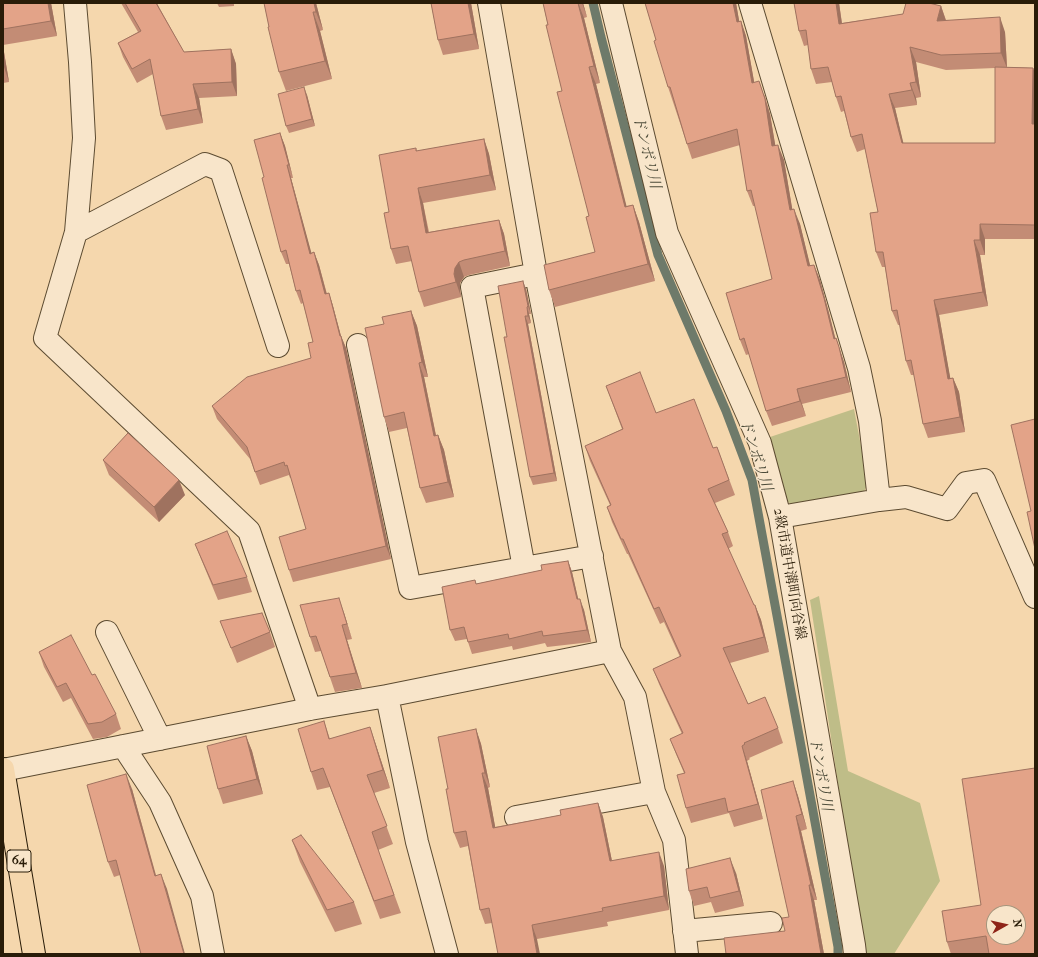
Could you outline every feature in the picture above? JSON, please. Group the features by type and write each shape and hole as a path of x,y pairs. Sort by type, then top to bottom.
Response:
{"main road":[{"name":"64","path":"3,769 34,954"}],"street":[{"path":"75,3 84,138 76,232 45,338 249,531 310,710"},
{"path":"489,3 536,274 610,651 635,697 654,792 674,840 687,954"},
{"name":"2級市道中溝町向谷線","path":"611,3 667,233 760,443 780,517 855,954"},
{"path":"750,3 859,368 870,421 879,500"},
{"path":"76,232 205,164 221,170 278,346"},
{"path":"524,568 472,287 536,274"},
{"path":"358,345 410,588 592,556"},
{"path":"780,517 879,500 906,497 947,509 966,483 984,480 1035,597"},
{"path":"107,632 160,739"},
{"path":"3,769 387,696 610,651"},
{"path":"387,696 417,842 447,954"},
{"path":"123,746 160,802 202,896 213,954"},
{"path":"516,817 654,792"},
{"path":"684,931 771,924"}],"shaded area":[{"path":"854,409 868,483 863,494 795,506 784,500 767,438"},
{"path":"819,596 848,771 920,803 940,881 894,954 864,954 810,600"}],"building":[{"path":"3,3 48,3 51,21 3,29"},
{"path":"125,3 156,3 184,52 231,49 232,82 193,84 198,109 161,116 150,59 132,69 118,43 141,31"},
{"path":"264,3 314,3 316,12 313,12 325,61 279,72"},
{"path":"431,3 468,3 474,34 438,40"},
{"path":"543,3 578,3 594,66 589,67 625,207 633,205 648,264 549,290 544,265 595,252 586,217 589,216 557,92 562,91 546,25 548,25"},
{"path":"645,3 733,3 737,22 741,21 752,83 759,81 765,99 772,146 778,145 790,210 794,209 808,266 814,265 834,339 836,338 839,347 846,377 797,389 800,401 766,411 744,338 740,340 726,293 772,279 751,190 747,191 737,129 687,144 670,87 668,87 654,41 656,40"},
{"path":"794,3 836,3 839,24 903,14 906,3 929,3 941,6 937,21 1000,17 1001,53 941,55 910,47 916,82 910,83 912,90 889,94 902,143 995,143 995,67 1033,68 1032,124 1035,124 1035,225 980,224 980,240 974,240 983,292 934,300 948,379 953,378 960,417 923,424 911,360 906,361 897,310 892,311 883,252 876,252 870,213 878,212 862,134 851,137 841,96 836,97 828,67 811,69 806,30 799,31"},
{"path":"304,87 312,119 286,126 278,94"},
{"path":"280,133 310,254 314,252 325,294 329,293 341,336 386,546 289,570 279,537 306,529 287,465 285,466 284,462 255,472 247,447 212,406 247,377 311,358 308,343 313,342 300,290 296,291 286,250 281,252 254,140"},
{"path":"484,139 490,175 418,188 426,233 499,220 505,251 459,262 455,268 454,274 456,282 419,292 408,246 391,249 384,213 389,212 379,155 416,148 416,151"},
{"path":"523,281 528,306 528,316 525,316 554,473 530,477 504,337 507,337 498,286"},
{"path":"411,311 422,362 419,363 434,436 438,435 448,482 420,488 404,412 384,417 365,328 384,324 382,317"},
{"path":"640,372 656,413 694,399 713,448 717,447 729,480 708,489 728,532 722,534 755,605 764,637 723,648 748,704 765,697 778,728 744,743 745,744 742,746 758,804 728,812 725,798 686,808 677,775 685,773 670,739 683,733 653,669 681,656 659,607 654,609 623,539 621,539 607,507 611,505 585,446 623,429 606,386"},
{"path":"1035,419 1035,549 1027,512 1031,511 1011,425"},
{"path":"128,433 179,480 154,507 103,460"},
{"path":"227,531 247,577 213,585 195,544"},
{"path":"568,561 577,599 580,599 587,630 543,636 542,631 509,639 508,634 468,642 464,627 450,630 442,587 475,580 476,584 542,570 541,565"},
{"path":"339,598 347,624 342,625 356,673 330,677 316,636 310,637 300,605"},
{"path":"262,613 270,632 231,648 220,621"},
{"path":"71,635 92,675 95,674 116,714 102,722 88,724 66,683 57,687 39,652"},
{"path":"324,721 329,739 370,727 383,770 367,775 387,826 372,832 394,895 374,901 323,768 311,772 298,729"},
{"path":"476,729 485,773 482,773 493,828 561,815 560,810 598,803 610,861 659,852 664,896 602,908 603,911 532,925 537,954 498,954 489,908 480,910 466,831 454,833 446,789 448,789 438,737"},
{"path":"246,736 257,779 218,789 207,746"},
{"path":"1035,768 1035,954 989,954 988,945 1026,945 1026,905 986,905 986,936 947,942 942,911 981,905 962,779"},
{"path":"126,774 155,876 161,874 184,954 141,954 116,860 108,862 87,785"},
{"path":"793,781 802,814 796,816 811,885 809,885 821,954 726,954 724,938 785,931 782,918 789,917 761,790"},
{"path":"301,835 354,902 327,910 292,840"},
{"path":"730,858 739,891 710,898 707,887 689,891 686,869"}],"waterway":[{"name":"ドンボリ川","path":"593,3 658,255 726,411 752,480 838,947 838,954"}]}
